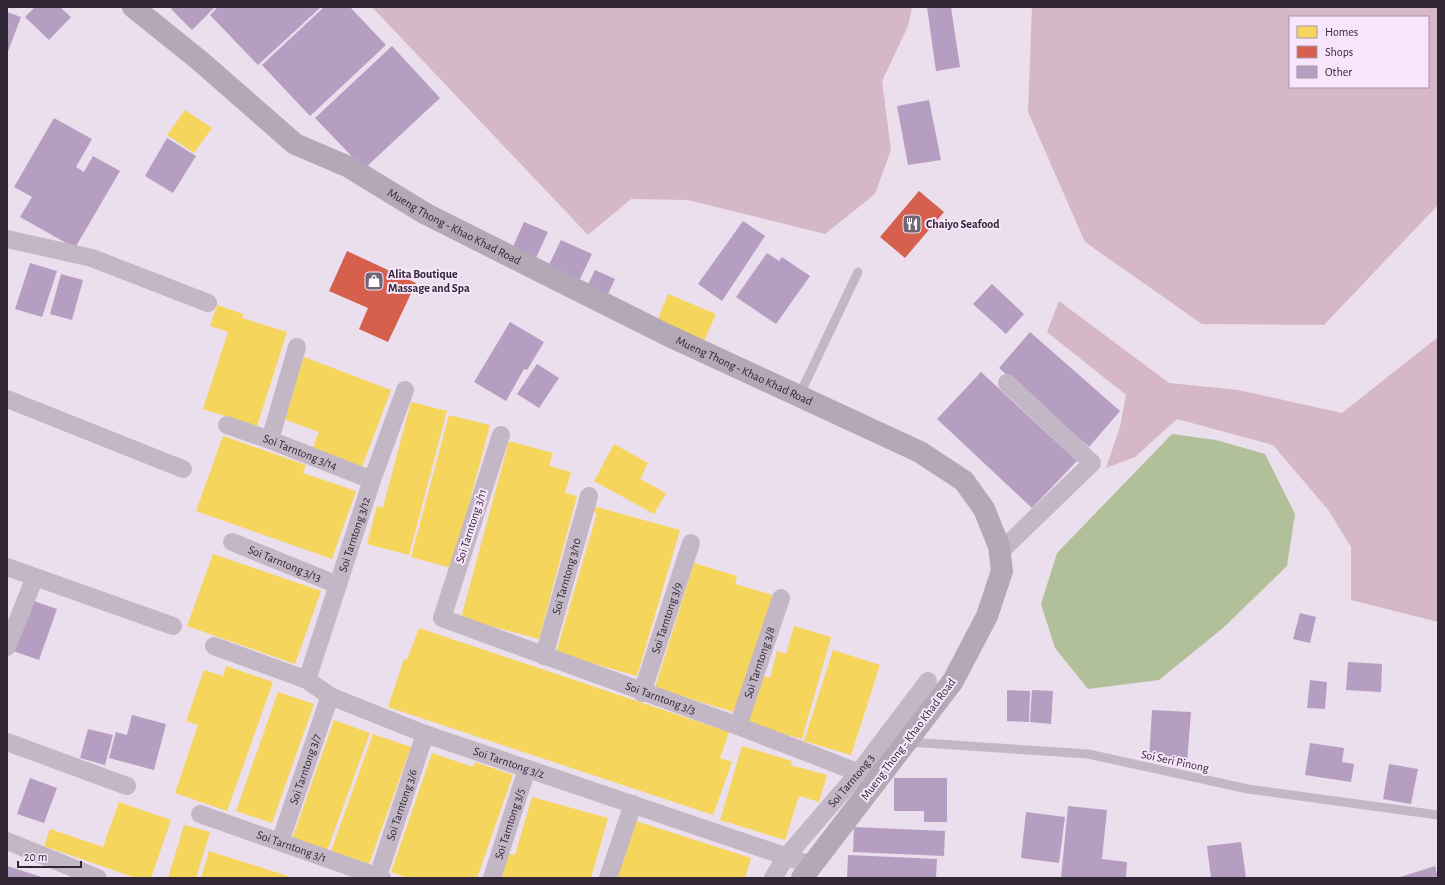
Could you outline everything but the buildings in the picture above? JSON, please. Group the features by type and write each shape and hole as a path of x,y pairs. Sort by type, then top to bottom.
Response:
{"street":[{"name":"Mueng Thong - Khao Khad Road","path":"133,7 199,60 295,144 350,167 426,214 658,331 920,452 964,481 984,509 999,546 1002,571 987,616 953,681 906,742 868,776 846,818 806,872"},
{"path":"7,239 92,258 208,304"},
{"path":"270,440 297,347"},
{"path":"1000,552 1092,463 1007,383"},
{"name":"Soi Tarntong 3/12","path":"307,680 372,480 405,390"},
{"path":"7,400 183,469"},
{"name":"Soi Tarntong 3/14","path":"227,425 270,440 372,480"},
{"name":"Soi Tarntong 3/11","path":"442,618 501,435"},
{"name":"Soi Tarntong 3/10","path":"544,656 588,496"},
{"name":"Soi Tarntong 3/13","path":"232,542 338,585"},
{"name":"Soi Tarntong 3/9","path":"642,693 691,543"},
{"path":"7,567 173,626"},
{"path":"7,647 35,577"},
{"name":"Soi Tarntong 3/8","path":"738,726 782,598"},
{"name":"Soi Tarntong 3/3","path":"442,618 642,693 738,726 868,776"},
{"name":"Soi Tarntong 3/2","path":"214,646 307,680 330,696 425,734 786,857 806,872"},
{"name":"Soi Tarntong 3","path":"773,878 786,857 868,776 928,681"},
{"name":"Soi Tarntong 3/7","path":"280,842 330,696"},
{"name":"Soi Tarntong 3/6","path":"380,877 425,734"},
{"path":"7,742 127,786"},
{"name":"Soi Tarntong 3/5","path":"492,878 527,769"},
{"path":"608,878 633,804"},
{"name":"Soi Tarntong 3/1","path":"200,814 380,877"},
{"path":"7,841 98,878"}],"lane":[{"path":"799,396 858,272"},
{"name":"Soi Seri Pinong","path":"906,742 1088,754 1248,789 1438,815"}],"shaded area":[{"path":"372,7 912,7 908,26 882,81 891,150 875,194 825,234 688,200 631,199 588,235"},
{"path":"1032,7 1438,7 1438,205 1324,325 1202,324 1085,242 1028,112"},
{"path":"1059,301 1169,383 1238,390 1342,413 1438,337 1438,622 1351,600 1351,547 1329,511 1273,445 1177,419 1135,457 1106,468 1120,427 1126,395 1047,332"},
{"path":"1172,434 1216,440 1265,454 1295,514 1287,566 1223,628 1159,680 1088,689 1055,648 1041,604 1057,553"}],"place":[{"name":"Chaiyo Seafood","path":"912,224"},
{"name":"Alita Boutique Massage and Spa","path":"374,281"}]}
